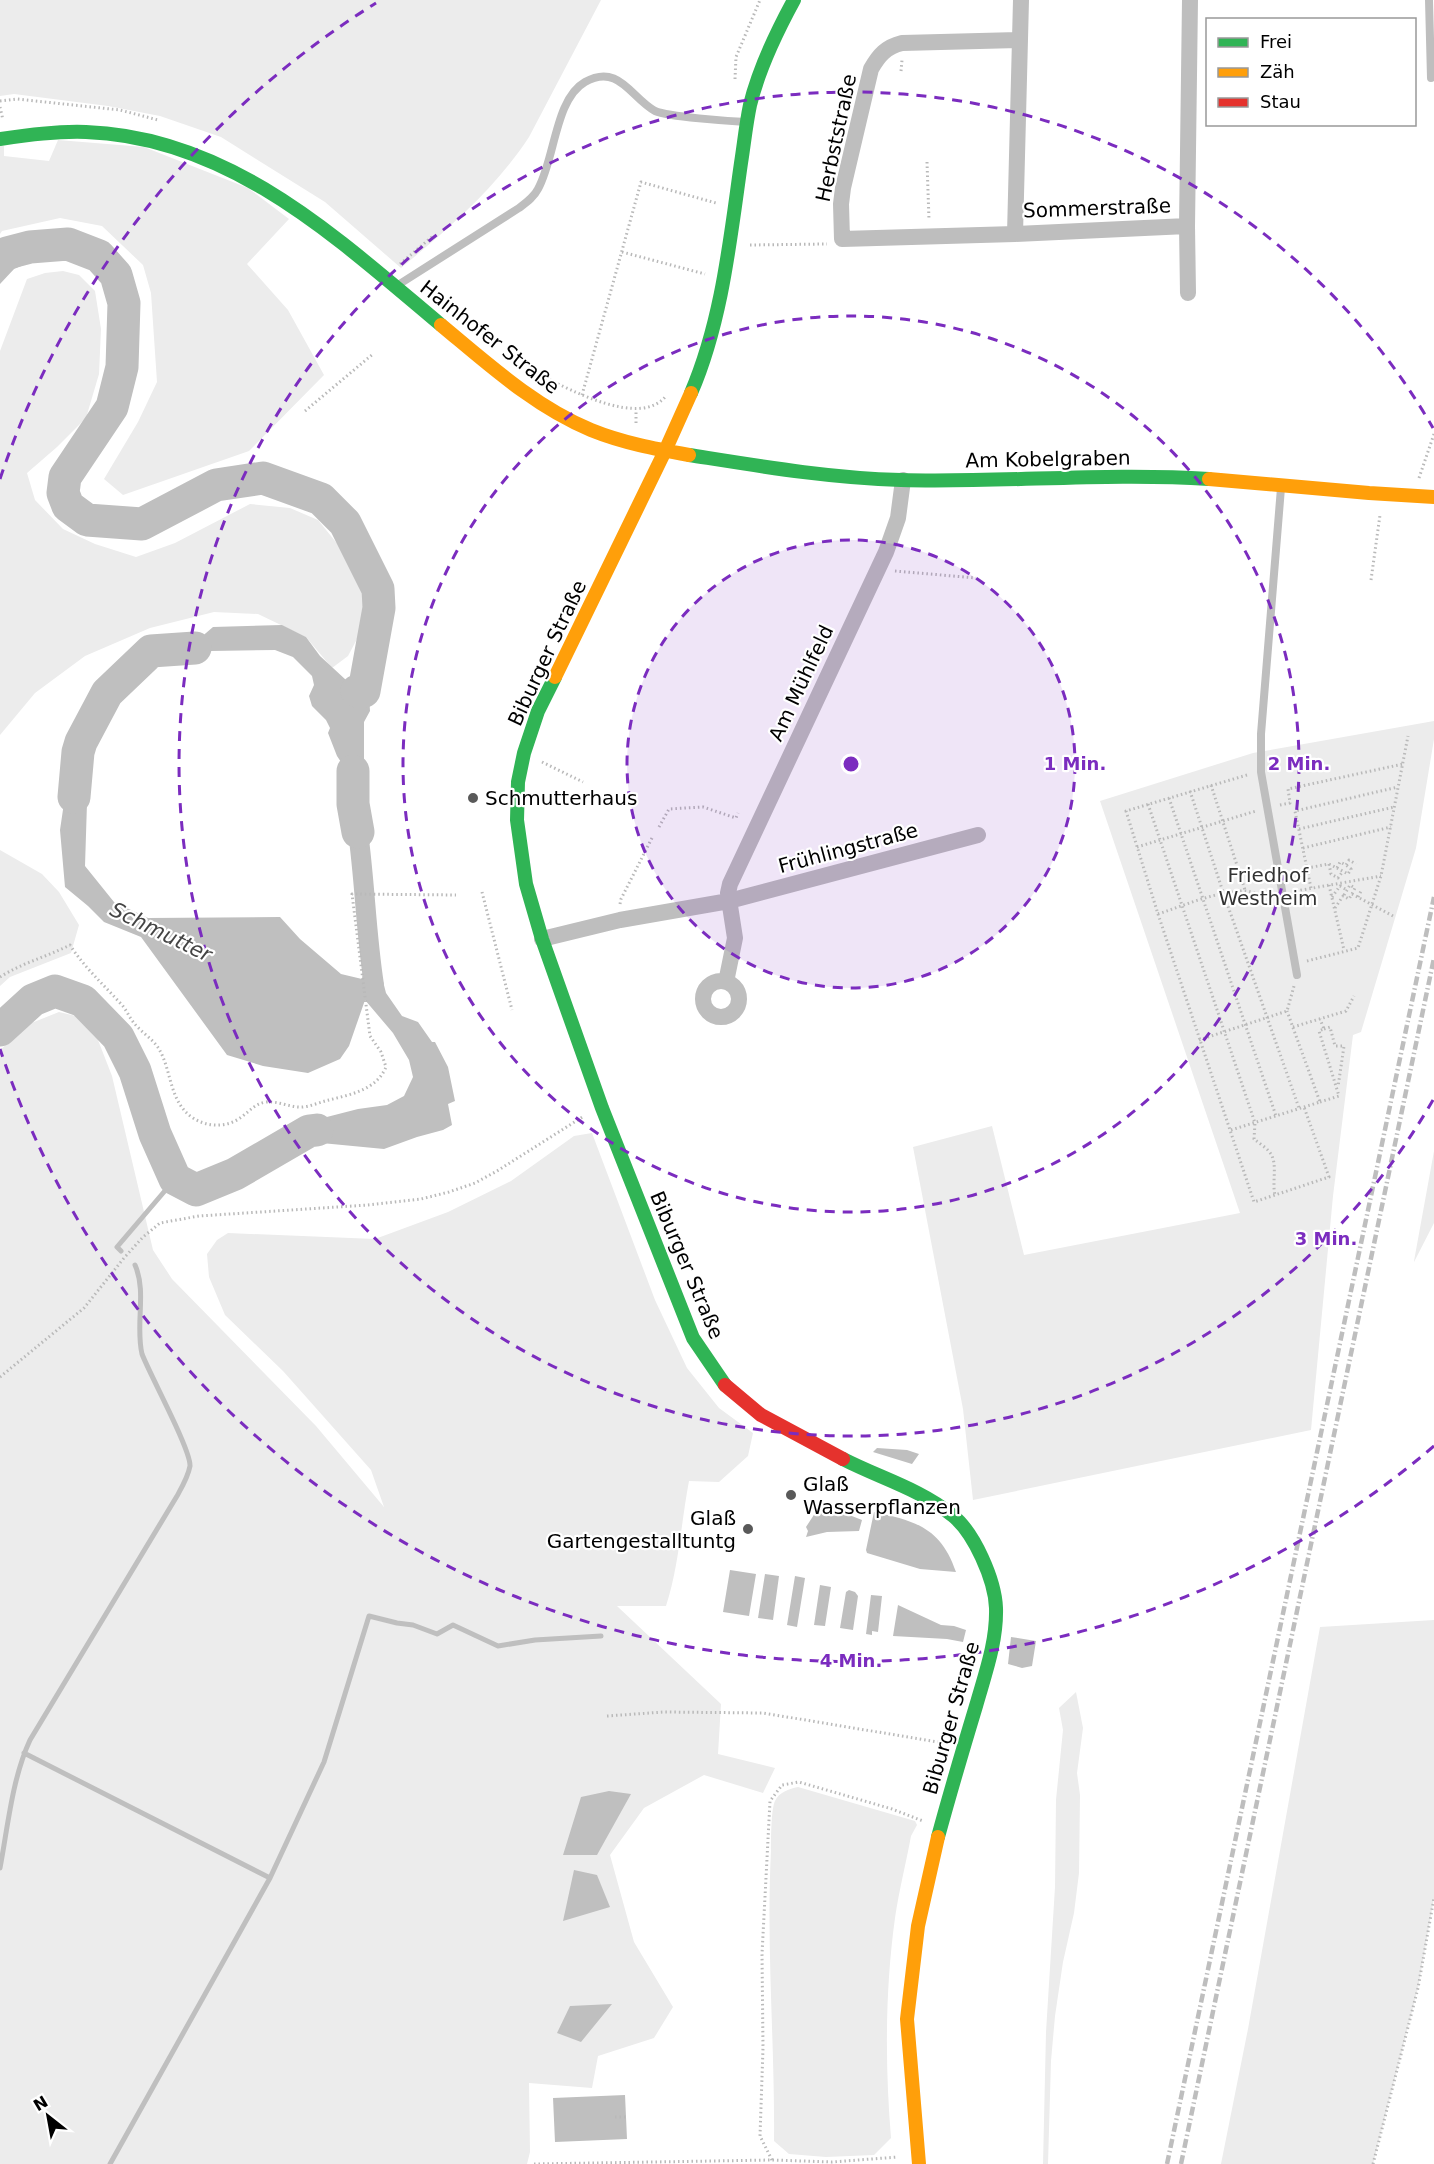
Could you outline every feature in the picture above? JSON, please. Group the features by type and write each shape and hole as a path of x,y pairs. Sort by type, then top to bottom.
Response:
{"street":[{"name":"Biburger Straße","path":"794,0 764,60 756,84 748,122 730,245 713,328 700,372 665,451 538,711 524,753 518,782 517,820 526,884 542,939 602,1108 693,1338 722,1382 761,1415 848,1461 920,1493 954,1516 969,1535 990,1579 996,1607 993,1646 932,1856 918,1926 907,2019 918,2159"},
{"name":"Sommerstraße","path":"1021,0 1015,234 1187,226 1190,0"},
{"name":"Herbststraße","path":"842,239 843,188 871,69 882,52 902,43 1020,40"},
{"name":"Hainhofer Straße","path":"0,139 52,132 96,132 140,138 203,156 243,174 281,196 322,227 510,381 552,411 597,433 639,446 665,451"},
{"path":"1187,226 1188,293"},
{"path":"842,239 1015,234"},
{"name":"Am Kobelgraben","path":"665,451 860,479 1173,477 1383,496 1434,497"},
{"name":"Am Mühlfeld","path":"729,901 729,884 894,534 903,480"},
{"name":"Frühlingstraße","path":"542,939 620,920 729,901 978,835"},
{"path":"726,982 735,938 729,901"}],"lane":[{"path":"1430,0 1431,78"},
{"name":"Hainhofer Straße","path":"395,287 532,198 544,178 566,105 572,93 590,80 601,77 616,79 656,111 748,122"},
{"path":"1281,485 1261,734 1261,772 1297,975"}],"path":[{"path":"927,162 930,237"},
{"path":"582,394 641,182 723,205"},
{"path":"395,269 433,236"},
{"path":"761,245 836,244 842,239"},
{"path":"622,252 706,274"},
{"path":"305,411 373,354"},
{"path":"1412,496 1434,434"},
{"path":"1371,580 1383,496"},
{"path":"878,569 976,578"},
{"path":"1295,964 1358,948 1381,876 1408,736"},
{"path":"524,753 583,782"},
{"path":"1190,791 1266,1017 1329,1177 1254,1202 1199,1040 1126,811 1190,791 1261,772"},
{"path":"1211,785 1245,890"},
{"path":"1295,811 1398,787"},
{"path":"1169,798 1276,1116"},
{"path":"1290,803 1295,811 1311,888"},
{"path":"1148,804 1256,1123 1254,1140 1269,1152 1273,1159 1275,1195"},
{"path":"659,827 669,809 703,807 736,818 738,813"},
{"path":"1299,829 1394,807"},
{"path":"1303,848 1391,827"},
{"path":"620,920 621,898 652,838"},
{"path":"1346,866 1349,860 1356,864"},
{"path":"1307,868 1329,864 1348,874 1352,869 1340,862 1337,868"},
{"path":"1329,864 1331,874 1338,878 1343,871"},
{"path":"1158,914 1223,892 1245,890 1262,895 1282,893 1381,876"},
{"path":"1329,885 1344,951"},
{"path":"1335,908 1350,885 1355,888 1349,899 1343,896"},
{"path":"1332,897 1340,886 1347,891"},
{"path":"1358,897 1362,889"},
{"path":"482,892 512,1010"},
{"path":"0,977 19,965 45,957 70,945 83,965 123,1006 132,1021 158,1047 165,1060 174,1094 184,1110 194,1119 224,1126 239,1118 252,1107 267,1102 303,1107 354,1094 376,1082 386,1067 381,1052 370,1036 362,979 362,958 352,894 456,895"},
{"path":"1352,894 1393,916"},
{"path":"1297,975 1287,1011 1320,1102"},
{"path":"1293,1028 1346,1011 1354,996"},
{"path":"1199,1040 1287,1011"},
{"path":"1320,1019 1324,1029"},
{"path":"1231,1130 1339,1095 1337,1089 1319,1031 1330,1027 1335,1046 1344,1046 1337,1089"},
{"path":"0,1377 84,1308 124,1258 143,1237 160,1223 199,1216 368,1205 421,1199 449,1192 475,1183 497,1171 585,1115 602,1108"},
{"path":"607,1716 664,1712 763,1713 940,1742 963,1750"},
{"path":"772,2160 760,2136 763,2048 762,1954 770,1801 782,1785 799,1782 892,1809 924,1822 928,1813"},
{"path":"1373,2164 1418,1988 1434,1898"},
{"path":"615,2117 627,2117"},
{"path":"898,2157 899,2164"},
{"path":"534,2164 772,2160 832,2162 898,2157 918,2159"}],"green space":[{"path":"0,0 601,0 529,137 516,156 470,207 401,268 325,202 221,137 160,116 108,106 14,94 0,96"},
{"path":"58,140 144,147 248,188 289,219 247,264 288,310 324,375 249,451 123,495 104,479 138,422 157,382 151,293 143,265 102,226 60,218 2,231 0,234 0,146 4,146 4,156 49,161"},
{"path":"63,271 79,275 95,291 101,329 99,374 86,418 27,473 35,500 63,529 95,544 136,557 175,543 250,504 290,508 318,520 348,557 368,590 365,624 348,656 332,668 306,637 258,614 214,612 150,628 85,656 35,693 0,735 0,351 27,279 45,273"},
{"name":"Friedhof Westheim","path":"1434,721 1434,739 1416,848 1361,1032 1353,1035 1333,1196 1311,1430 973,1500 963,1409 913,1147 992,1126 1024,1255 1240,1213 1100,801 1253,753"},
{"path":"0,850 42,874 59,892 79,925 71,953 10,977 0,986"},
{"path":"59,1012 76,1016 98,1040 112,1076 153,1250 172,1279 316,1426 384,1507 371,1470 283,1371 225,1315 209,1277 207,1254 217,1240 228,1233 375,1239 448,1212 511,1181 574,1136 592,1133 655,1300 687,1368 719,1408 753,1433 748,1456 719,1482 689,1481 677,1560 666,1606 617,1606 721,1704 718,1754 775,1768 763,1793 704,1775 644,1808 610,1855 634,1942 673,2007 654,2038 598,2056 592,2088 529,2083 530,2152 527,2164 0,2164 0,1050 29,1024"},
{"path":"1434,1151 1434,1223 1414,1262 1414,1261"},
{"path":"1434,1620 1434,1898 1418,1988 1373,2164 1221,2164 1248,2029 1320,1627"},
{"path":"1076,1692 1083,1728 1077,1773 1080,1795 1079,1873 1055,2016 1051,2061 1048,2164 1043,2164 1046,2032 1055,1887 1056,1800 1063,1730 1059,1708"},
{"path":"798,1787 915,1821 917,1825 911,1836 898,1898 889,1972 887,2055 891,2138 874,2155 826,2157 789,2154 774,2141 770,1923 772,1817 779,1795"}],"water":[{"path":"10,237 31,262 14,269 0,284 0,242"},
{"path":"282,625 306,637 320,656 346,680 358,674 356,665 371,653 376,655 378,666 369,694 370,711 364,722 364,785 355,815 344,789 347,771 337,756 328,733 330,728 326,720 312,706 309,696 314,685 312,676 293,657 275,650 210,651 191,662 163,663 151,651 199,639 213,627"},
{"path":"78,752 87,803 85,866 114,902 148,918 280,917 300,939 341,974 362,979 365,960 377,958 386,993 402,1016 418,1022 432,1042 435,1042 448,1067 455,1101 448,1104 452,1125 384,1149 311,1142 277,1150 319,1119 358,1109 387,1105 404,1096 413,1077 409,1060 393,1033 365,1000 349,1046 340,1059 308,1073 263,1066 227,1055 141,937 104,922 65,887 60,830 70,762"},
{"path":"877,1448 907,1450 919,1454 912,1464 873,1452"},
{"path":"821,1504 862,1520 859,1531 827,1532 806,1537 808,1531 806,1527"},
{"path":"874,1512 914,1523 935,1536 950,1557 956,1572 920,1569 867,1553"},
{"path":"730,1570 756,1574 749,1616 723,1612"},
{"path":"765,1574 779,1576 773,1620 758,1618"},
{"path":"795,1576 805,1578 797,1627 787,1625"},
{"path":"820,1585 831,1587 825,1626 814,1625"},
{"path":"849,1590 858,1596 853,1630 840,1628 846,1592"},
{"path":"871,1595 882,1596 878,1632 872,1631 872,1635 866,1634"},
{"path":"898,1605 941,1625 966,1630 963,1642 893,1636"},
{"path":"1011,1637 1036,1641 1032,1666 1022,1668 1008,1664"},
{"path":"609,1791 631,1794 597,1855 563,1855 581,1797"},
{"path":"574,1870 597,1875 610,1907 563,1921"},
{"path":"612,2004 581,2042 557,2033 570,2006"},
{"path":"625,2095 627,2139 555,2142 553,2098"}],"waterway":[{"name":"Schmutter","path":"0,259 7,253 30,247 68,244 99,256 116,275 124,303 122,367 112,407 65,477 63,493 68,506 87,520 142,524 216,485 263,478 321,499 345,523 378,589 379,608 364,691 357,691"},
{"name":"Schmutter","path":"74,797 81,742 107,693 151,651 195,648"},
{"name":"Schmutter","path":"353,771 353,804 358,832"},
{"name":"Schmutter","path":"358,832 374,985"},
{"name":"Schmutter","path":"0,1030 33,1000 55,991 83,1001 118,1037 135,1071 155,1134 175,1179 196,1190 235,1174 309,1131 317,1130"},
{"path":"121,1251 117,1247 175,1179"},
{"path":"0,1868 15,1787 30,1740 177,1496 190,1466 184,1445 142,1354 140,1343 141,1297 135,1265"},
{"path":"270,1878 324,1762 369,1616 413,1625 437,1634 453,1625 498,1646 535,1640 601,1636"},
{"path":"24,1753 270,1878 110,2164"}],"railway":[{"path":"1167,2164 1434,897"},
{"path":"1181,2164 1434,958"}],"traffic: fast":[{"path":"691,393 702,366 724,280 750,105 769,51 794,0"},
{"path":"0,139 86,132 138,138 188,152 234,172 321,227 441,325"},
{"path":"689,455 794,471 874,479 940,481 1132,477 1209,479"},
{"path":"555,677 538,711 524,753 518,782 517,820 526,884 542,939 602,1108 693,1338 725,1385"},
{"path":"843,1459 927,1498 952,1515 968,1533 982,1557 992,1584 996,1621 987,1670 938,1837"}],"traffic: slow":[{"path":"441,325 513,384 570,420 615,439 689,455"},
{"path":"555,677 691,393"},
{"path":"1209,479 1434,497"},
{"path":"919,2164 907,2019 918,1926 938,1837"}],"traffic: jam":[{"path":"725,1385 761,1415 843,1459"}],"place":[{"name":"Schmutterhaus","path":"473,798"},
{"name":"Glaß Wasserpflanzen","path":"791,1495"},
{"name":"Glaß Gartengestalltuntg","path":"748,1529"}]}
